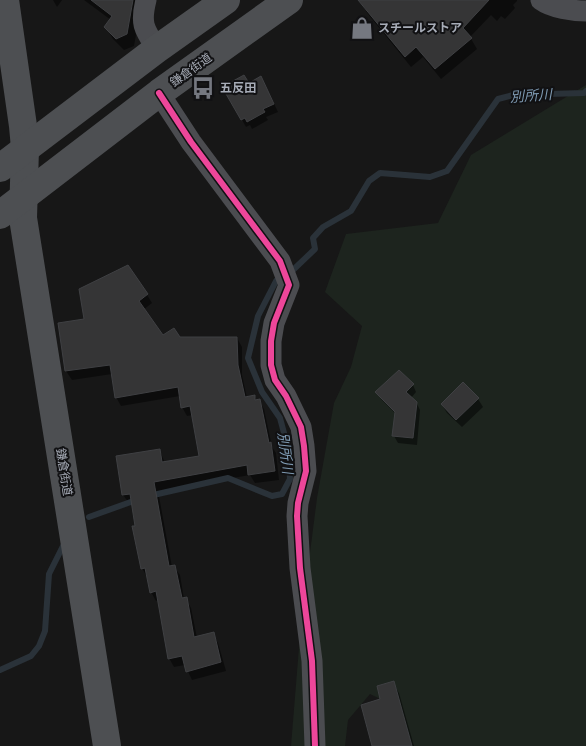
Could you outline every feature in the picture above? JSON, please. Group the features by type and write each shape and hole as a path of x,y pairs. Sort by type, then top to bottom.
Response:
{"main road":[{"name":"鎌倉街道","path":"5,0 25,148 23,197 26,232 107,746"},
{"path":"0,168 157,49 226,0"},
{"name":"鎌倉街道","path":"23,197 159,93 289,0"},
{"path":"0,215 23,197"}],"street":[{"path":"146,0 142,15 143,26 157,49"},
{"path":"541,0 563,8 586,11"},
{"path":"159,93 192,142 280,261 290,285 274,323 271,341 271,365 276,380 301,427 304,446 306,471 298,503 297,516 300,568 312,660 315,746"}],"shaded area":[{"path":"586,85 586,746 396,746 399,708 370,694 348,720 345,746 291,746 301,623 317,498 334,403 351,367 362,326 325,292 346,234 438,223 471,155"}],"building":[{"path":"91,0 133,0 127,34 116,39 104,27 112,16"},
{"path":"358,0 489,0 463,28 472,38 435,69 416,47 405,57"},
{"path":"244,75 249,83 261,76 274,104 263,109 265,112 247,122 245,118 241,120 222,87"},
{"path":"128,265 148,294 139,301 163,335 174,328 180,337 237,337 238,365 245,397 255,395 255,400 260,399 269,443 271,442 275,471 248,475 247,465 154,482 169,566 175,565 182,598 187,597 194,637 214,632 221,662 186,672 182,656 168,659 156,591 150,593 145,568 141,569 132,526 135,526 130,494 122,495 116,456 160,449 162,462 199,456 190,406 181,408 178,387 115,398 110,365 65,371 58,323 84,319 79,289"},
{"path":"399,370 414,384 406,392 417,402 413,438 392,436 395,412 375,392"},
{"path":"463,382 479,398 456,420 441,404"},
{"path":"394,681 412,746 372,746 361,705 380,699 377,686"}],"waterway":[{"name":"別所川","path":"293,270 315,249 313,238 323,227 351,211 369,181 380,173 430,177 447,171 498,99 513,95 584,93 586,91"},
{"name":"別所川","path":"149,496 228,478 272,496 282,494 290,479 288,448 280,418 262,392 248,358 258,316 276,281"},
{"name":"別所川","path":"89,517 139,499"},
{"name":"別所川","path":"0,670 31,656 39,646 45,631 49,574 63,546"}],"cycle path":[{"path":"159,93 191,142 280,261 289,285 274,323 271,341 271,365 275,380 286,396 301,427 304,446 306,471 298,503 297,516 300,568 312,661 315,746"}],"place":[{"name":"スチールストア","path":"362,28"},
{"name":"五反田","path":"203,88"}]}
